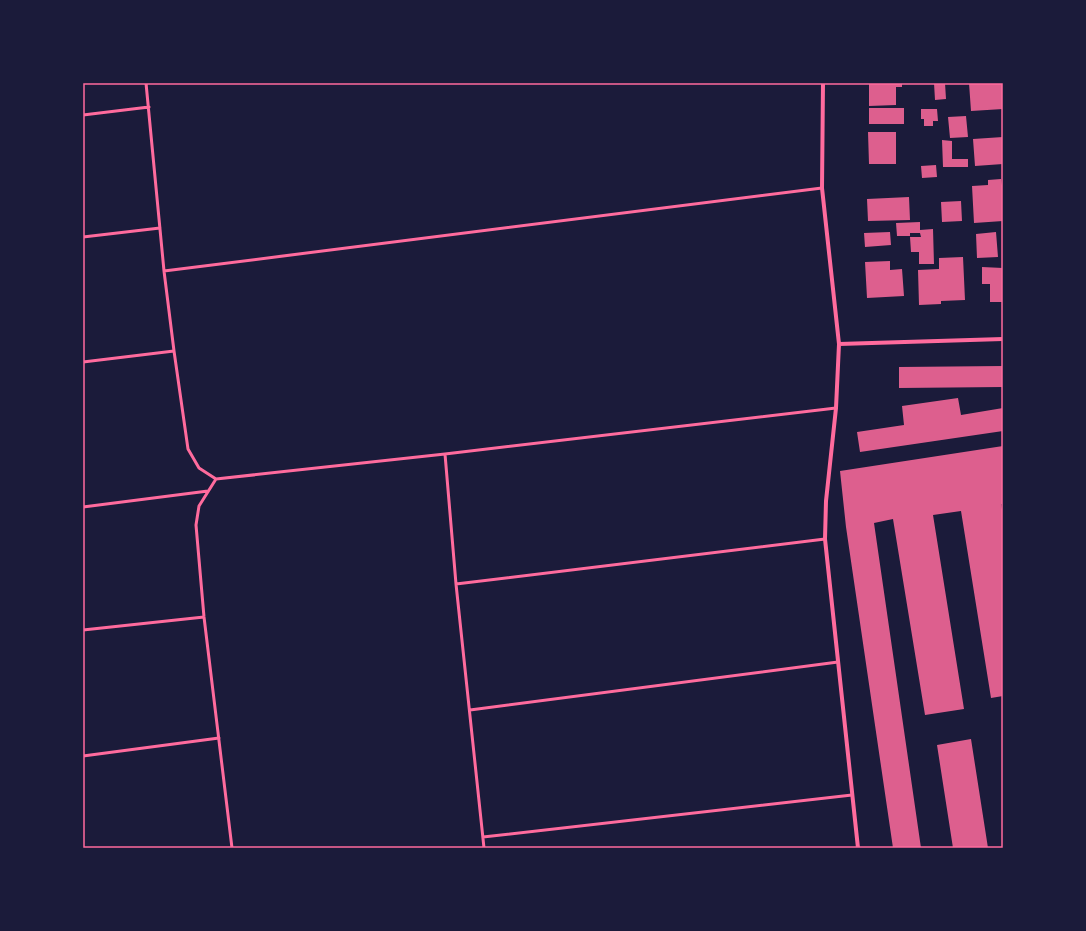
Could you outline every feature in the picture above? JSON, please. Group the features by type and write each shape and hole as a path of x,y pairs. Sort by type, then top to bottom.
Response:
{"street":[{"path":"823,83 822,188 839,344 836,408 826,500 825,540 858,848"},
{"path":"839,344 1003,340"}],"lane":[{"path":"146,83 164,271 188,448 198,468 216,479 836,408"},
{"path":"83,115 149,107"},
{"path":"164,271 822,188"},
{"path":"83,238 160,228"},
{"path":"83,362 174,351"},
{"path":"444,454 484,848"},
{"path":"216,479 198,506 196,525 204,616 232,848"},
{"path":"83,507 208,492"},
{"path":"456,584 825,540"},
{"path":"83,630 204,616"},
{"path":"470,710 838,662"},
{"path":"83,756 219,738"},
{"path":"483,837 852,795"}],"building":[{"path":"869,83 902,83 902,87 896,87 896,105 869,106"},
{"path":"934,83 945,83 946,99 935,100"},
{"path":"969,83 1003,84 1003,109 971,111"},
{"path":"869,108 904,108 904,124 869,124"},
{"path":"921,109 937,109 938,121 933,121 933,126 924,126 924,119 921,119"},
{"path":"966,116 968,137 950,138 948,117"},
{"path":"868,132 896,132 896,164 869,164"},
{"path":"1003,137 1003,164 975,166 973,139"},
{"path":"942,140 952,141 952,159 968,159 968,167 943,167"},
{"path":"936,165 937,177 922,178 921,166"},
{"path":"1001,179 1003,192 1003,221 974,223 972,186 988,185 988,180"},
{"path":"909,197 910,220 868,221 867,199"},
{"path":"961,201 962,221 942,222 941,202"},
{"path":"920,222 920,230 933,229 934,264 919,264 919,252 911,252 910,237 921,237 920,233 910,233 910,236 897,236 896,223"},
{"path":"890,232 891,245 865,247 864,233"},
{"path":"996,232 998,257 977,258 976,234"},
{"path":"963,257 965,300 941,301 941,304 919,305 918,270 939,269 939,258"},
{"path":"890,261 890,270 902,269 904,296 867,298 865,262"},
{"path":"982,267 1003,268 1003,302 990,302 990,284 982,284"},
{"path":"1003,366 1003,387 899,388 899,367"},
{"path":"958,398 961,415 1003,408 1003,431 860,452 857,432 904,425 902,406"},
{"path":"1003,446 1003,504 1001,504 1003,515 1003,696 991,698 961,511 933,515 964,709 925,715 893,519 874,523 921,848 893,848 846,527 840,471"},
{"path":"971,739 988,848 953,848 937,745"}]}
